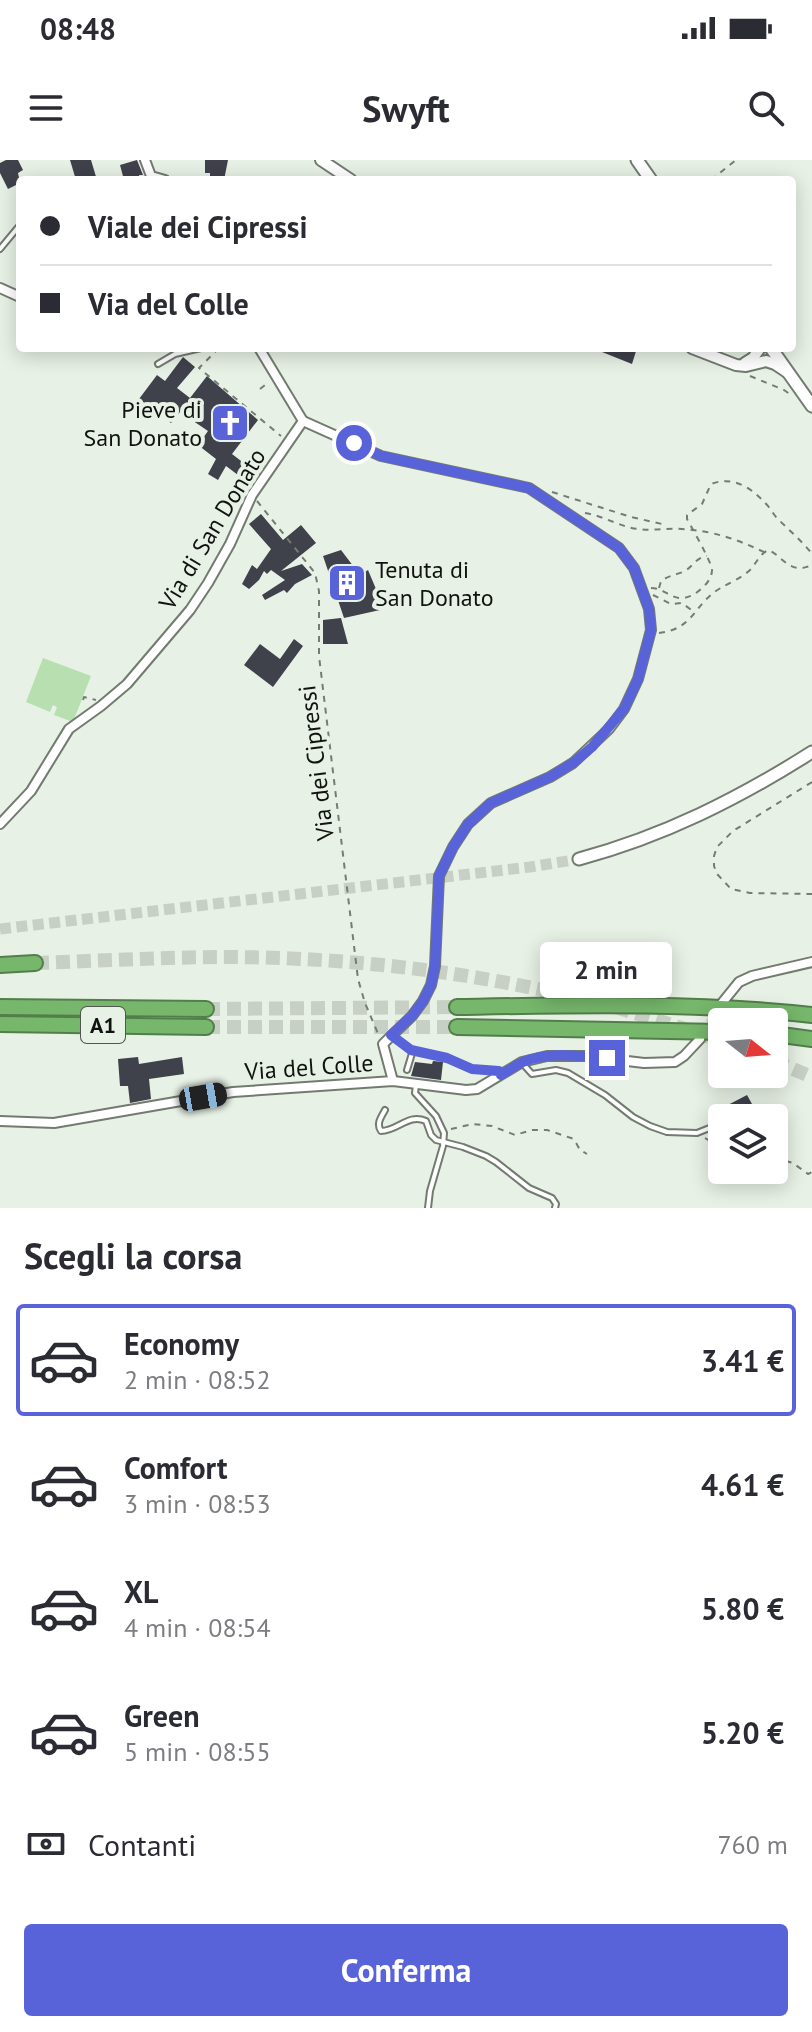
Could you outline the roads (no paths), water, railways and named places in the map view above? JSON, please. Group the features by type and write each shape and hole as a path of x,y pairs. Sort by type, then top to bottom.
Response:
{"highway":[{"path":"0,965 35,963"},
{"name":"A1","path":"0,1007 206,1009"},
{"path":"457,1007 749,1008 812,1015"},
{"name":"A1","path":"0,1024 206,1027"},
{"path":"457,1027 708,1032"},
{"path":"788,1036 812,1039"}],"main road":[{"path":"774,352 812,406"},
{"path":"579,859 625,846 698,816 755,787 812,752"}],"street":[{"path":"321,160 345,176"},
{"path":"261,352 303,421 381,456 532,490 619,548 634,568 649,609 650,633 638,679 624,709 592,747 573,763 550,777 491,803 468,824 453,847 439,876 435,966 431,985 412,1016 383,1044 393,1081"},
{"path":"702,352 741,366 766,361 788,373"},
{"path":"731,364 746,362 758,352"},
{"name":"Via di San Donato","path":"0,824 31,791 69,729 127,684 200,596 230,544 252,495 303,421"},
{"path":"722,1003 739,982 752,976 812,962"},
{"name":"Via del Colle","path":"0,1121 54,1123 233,1092 393,1081 477,1089 522,1062 547,1056 568,1055 661,1064 675,1062 700,1039"}],"lane":[{"path":"0,249 16,230"},
{"path":"158,364 181,352"},
{"path":"391,1035 406,1048 447,1058 472,1069 499,1071 501,1075"},
{"path":"407,1070 413,1050"},
{"path":"522,1062 532,1074 556,1070 568,1073 650,1126 684,1134 708,1129"},
{"path":"416,1085 415,1093 436,1116 444,1132 428,1208"},
{"path":"385,1110 379,1121 381,1131 392,1129 411,1118 422,1118 433,1138 496,1162 529,1188 552,1198 555,1208"}],"tunnel":[{"path":"0,929 579,859"},
{"path":"35,963 202,957 339,961 486,979 595,1002"},
{"path":"206,1009 457,1007"},
{"path":"616,1007 708,1037"},
{"path":"703,1033 719,1007"},
{"path":"206,1027 457,1027"},
{"path":"788,1067 812,1077"}],"place":[{"name":"Pieve di San Donato","path":"230,423"},
{"name":"Tenuta di San Donato","path":"347,583"}]}
